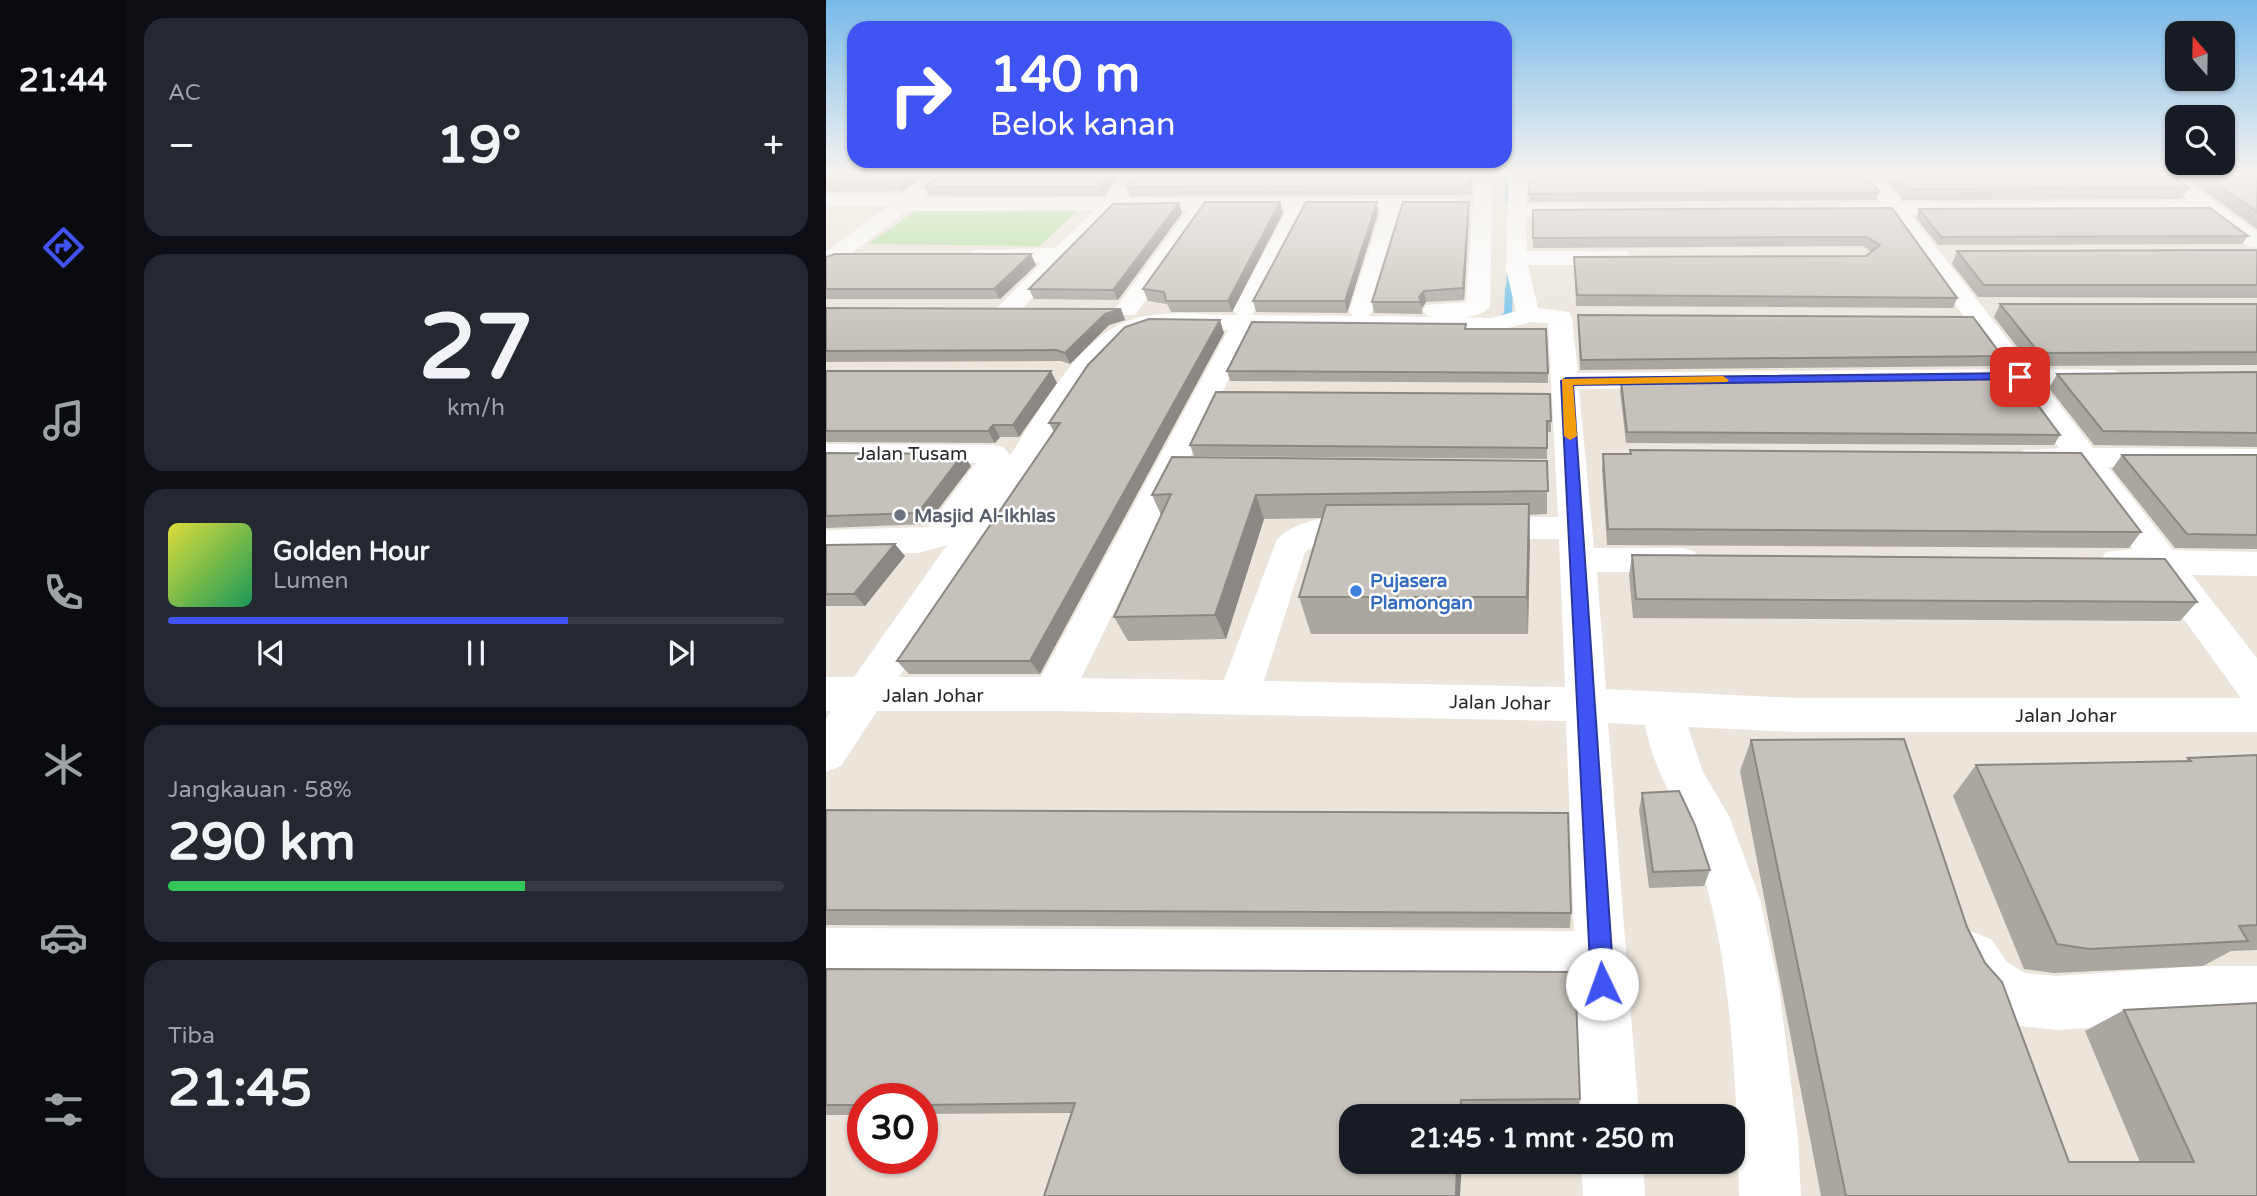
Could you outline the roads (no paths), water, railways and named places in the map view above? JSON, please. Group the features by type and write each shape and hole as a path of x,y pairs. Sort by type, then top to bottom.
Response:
{"street":[{"path":"829,252 863,248 878,228"},
{"path":"1007,310 1087,228"},
{"path":"1126,310 1185,228"},
{"path":"1053,694 1182,468 1222,392 1245,316 1288,228"},
{"path":"1361,311 1386,228"},
{"path":"842,716 978,507 1082,371 1120,332 1151,322 1361,311 1471,309 1478,306 1483,228"},
{"path":"1516,228 1522,300 1559,316"},
{"path":"1915,228 1942,255 1975,312 2020,377 2257,688"},
{"path":"2237,228 2257,242"},
{"path":"2231,253 2257,253"},
{"path":"965,255 1060,255"},
{"path":"1517,258 1646,258"},
{"path":"979,310 1047,310"},
{"path":"1100,310 1493,326 1559,316"},
{"path":"1559,316 1558,390 1569,463 1576,544 1609,1104"},
{"path":"1558,390 2132,376"},
{"name":"Jalan Tusam","path":"826,453 992,454 996,457 978,507"},
{"path":"2003,457 2257,457"},
{"path":"826,542 927,540 945,531 978,507"},
{"path":"1239,698 1289,547 1294,540 1332,529 1396,528"},
{"path":"1451,528 1713,560"},
{"path":"2090,561 2257,564"},
{"name":"Jalan Johar","path":"842,716 1053,694 1239,698 1585,719 1663,707 1797,715 2257,715"},
{"path":"1663,707 1671,747 1685,783 1706,816 1735,899 1752,987 1770,1196"},
{"path":"1891,715 1906,761"},
{"path":"1955,913 1978,970 1999,990 2019,999 2057,1003 2200,993 2257,993"},
{"path":"826,954 1601,957"},
{"path":"1613,1174 1614,1196"}],"waterway":[{"path":"1509,291 1510,272"},
{"path":"1499,321 1508,315 1509,289"}],"place":[{"name":"Masjid Al-Ikhlas","path":"900,515"},
{"name":"Pujasera Plamongan","path":"1356,591"}]}
